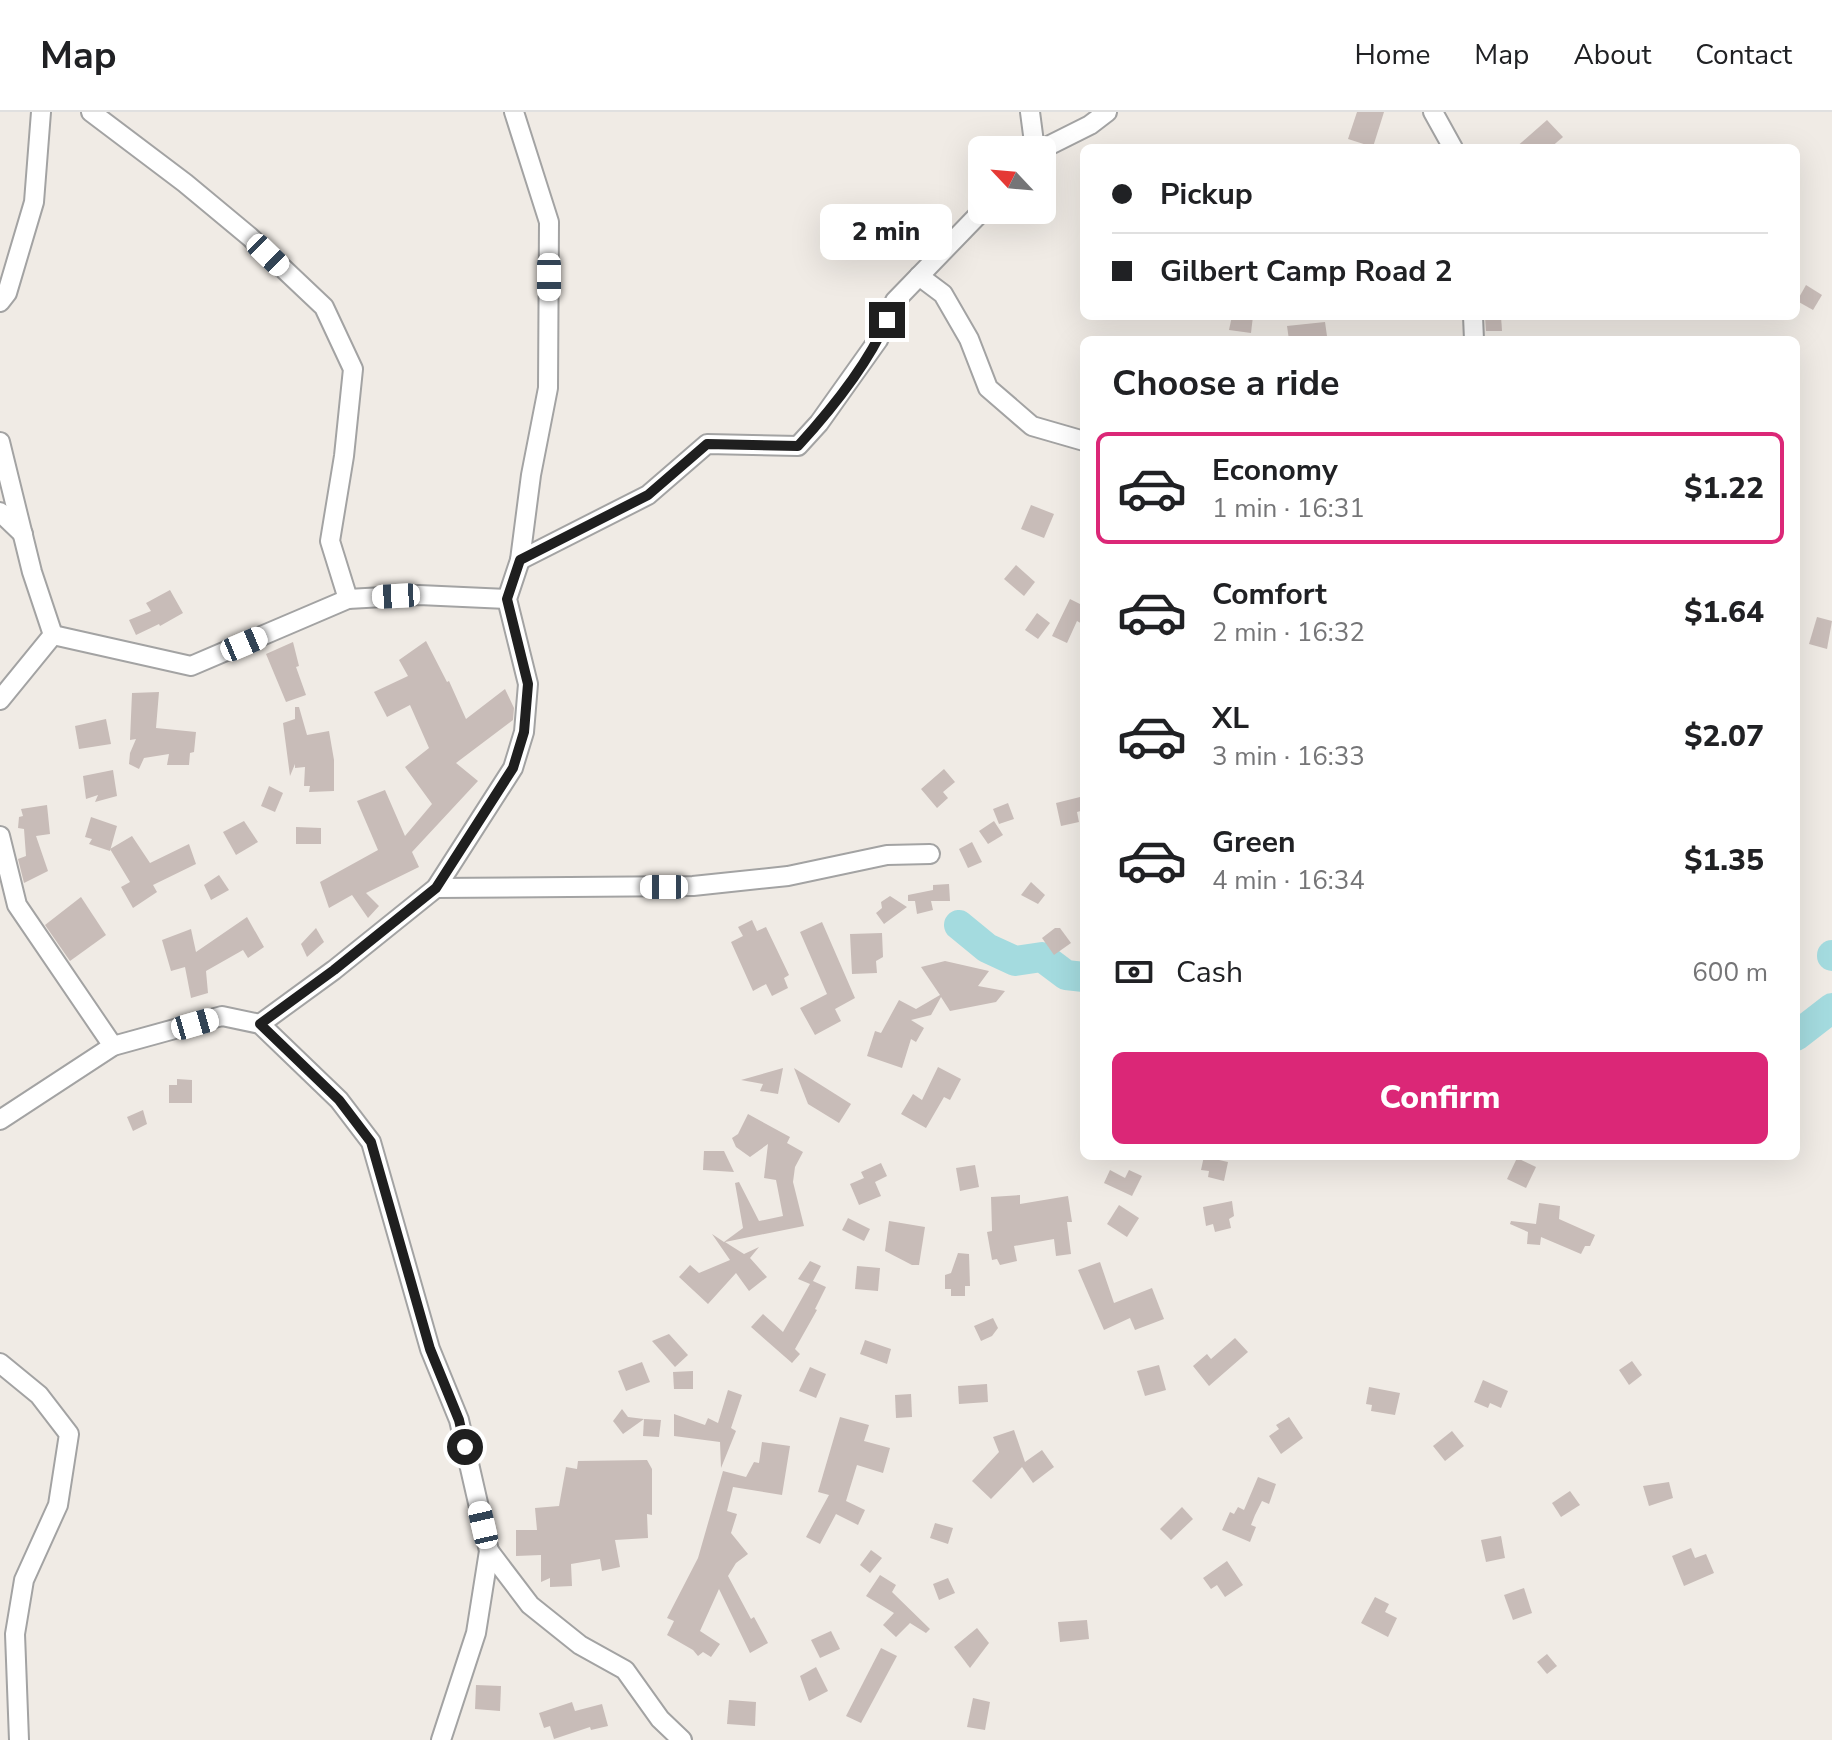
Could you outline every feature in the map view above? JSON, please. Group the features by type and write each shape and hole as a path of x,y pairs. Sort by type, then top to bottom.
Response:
{"street":[{"path":"0,302 7,293 34,202 41,112"},
{"path":"91,112 136,144 250,237 324,307 353,369 344,456 330,541 348,599"},
{"path":"260,1024 334,970 436,888 513,768 524,732 528,684 507,599 520,560 531,475 548,388 549,222 514,112"},
{"path":"1030,112 1035,136"},
{"path":"1056,141 1090,125 1107,112"},
{"path":"1433,112 1451,144"},
{"path":"520,560 648,495 707,444 798,446 819,423 878,340 895,301 969,224"},
{"path":"919,276 943,294 969,339 988,388 1032,426 1080,440"},
{"path":"0,442 32,572 53,635"},
{"path":"0,512 23,534"},
{"path":"53,635 191,666 348,599 419,595 507,599"},
{"path":"0,700 53,635"},
{"path":"0,836 17,905 113,1046"},
{"path":"436,888 693,886 788,876 887,855 930,854"},
{"path":"0,1120 113,1046 222,1016 260,1024 339,1100 371,1142 430,1349 459,1420 489,1551 476,1633 441,1740"},
{"path":"0,1363 39,1395 69,1434 58,1505 24,1580 15,1634 19,1740"},
{"path":"489,1551 530,1605 580,1645 625,1670 660,1719 682,1740"}],"building":[{"path":"1357,112 1384,112 1374,144 1348,139"},
{"path":"1547,120 1563,137 1555,144 1520,144"},
{"path":"1806,285 1822,295 1813,310 1800,303"},
{"path":"1231,320 1253,320 1251,333 1229,330"},
{"path":"1485,320 1501,320 1502,331 1486,331"},
{"path":"1325,322 1327,336 1288,336 1287,326"},
{"path":"1031,505 1054,514 1044,538 1021,529"},
{"path":"1016,565 1035,582 1024,596 1004,579"},
{"path":"170,590 183,613 136,635 129,620 151,611 146,603"},
{"path":"1070,599 1080,604 1080,623 1077,621 1067,643 1052,636"},
{"path":"1037,613 1050,623 1038,639 1025,630"},
{"path":"1817,617 1832,621 1827,649 1809,644"},
{"path":"426,641 466,719 505,689 514,708 513,720 456,763 478,781 412,852 419,867 366,893 379,906 368,918 352,895 329,908 320,882 378,850 357,801 385,790 405,836 432,804 405,767 429,748 410,705 387,717 374,692 408,676 399,660"},
{"path":"293,642 299,666 296,667 306,695 286,702 266,654"},
{"path":"159,692 156,728 196,732 194,752 190,753 189,765 167,765 169,754 144,758 139,769 129,764 136,739 130,740 132,693"},
{"path":"295,707 299,707 307,735 329,731 334,760 334,791 309,792 310,786 304,786 305,767 295,768 295,764 290,776 283,723 295,719"},
{"path":"106,719 111,744 79,749 75,726"},
{"path":"944,769 955,782 943,792 948,798 937,808 921,789"},
{"path":"113,770 117,796 95,802 98,795 86,799 83,776"},
{"path":"269,786 283,793 275,812 261,806"},
{"path":"1080,797 1079,822 1061,826 1056,803"},
{"path":"1008,803 1014,819 999,824 993,809"},
{"path":"47,805 50,834 36,836 48,871 24,883 18,859 26,856 24,829 18,828 19,817 23,816 21,809"},
{"path":"91,817 117,826 110,851 89,844 92,839 85,837"},
{"path":"244,821 258,842 236,855 223,832"},
{"path":"994,821 1003,835 988,844 979,831"},
{"path":"296,827 321,828 321,844 296,844"},
{"path":"132,836 150,863 189,844 196,864 153,885 157,892 133,908 121,887 130,882 110,849"},
{"path":"972,842 982,862 968,868 959,849"},
{"path":"219,875 229,890 211,900 204,885"},
{"path":"1031,882 1045,895 1038,904 1021,895"},
{"path":"949,884 950,901 931,901 933,910 917,914 915,901 908,901 908,895 933,890 933,885"},
{"path":"890,896 907,907 884,924 876,913 882,908 881,902"},
{"path":"81,897 106,935 70,961 45,925"},
{"path":"247,917 264,947 248,958 243,950 206,971 208,993 191,998 185,967 171,971 162,940 191,929 196,952"},
{"path":"752,920 757,931 766,927 789,975 784,978 788,988 772,996 766,984 753,991 731,942 743,936 738,927"},
{"path":"822,922 855,998 835,1009 841,1021 815,1035 800,1008 827,994 800,932"},
{"path":"316,928 324,942 307,957 301,944"},
{"path":"1055,928 1060,928 1071,943 1054,955 1042,938"},
{"path":"882,933 883,957 876,961 877,973 852,974 850,934"},
{"path":"945,961 989,971 978,986 1005,991 996,1002 950,1011 941,997 931,1015 911,1020 924,1028 916,1042 911,1039 902,1068 867,1056 875,1031 881,1033 899,1000 916,1009 940,995 921,967"},
{"path":"938,1067 961,1079 950,1100 944,1097 926,1128 901,1114 913,1094 922,1100"},
{"path":"783,1068 778,1094 760,1091 763,1084 741,1080"},
{"path":"794,1068 851,1104 839,1123 808,1104"},
{"path":"177,1079 192,1080 192,1103 169,1103 169,1085 177,1085"},
{"path":"143,1110 147,1124 133,1131 127,1117"},
{"path":"748,1114 790,1137 787,1143 803,1152 795,1167 793,1182 804,1226 725,1242 744,1254 759,1247 750,1258 767,1277 749,1291 736,1273 708,1304 679,1277 690,1265 699,1273 730,1260 712,1234 724,1242 743,1228 735,1183 739,1182 759,1221 783,1216 776,1180 764,1178 768,1144 750,1157 736,1147 732,1138 738,1134"},
{"path":"704,1151 724,1151 734,1172 703,1170"},
{"path":"1203,1160 1228,1162 1224,1181 1208,1177 1209,1171 1201,1170"},
{"path":"1516,1160 1536,1167 1526,1188 1507,1179"},
{"path":"881,1163 887,1176 875,1182 881,1196 859,1205 850,1184 864,1178 861,1172"},
{"path":"975,1165 979,1187 960,1191 956,1168"},
{"path":"1110,1170 1125,1178 1129,1170 1142,1176 1132,1196 1104,1183"},
{"path":"1020,1195 1020,1204 1068,1196 1072,1222 1067,1222 1071,1254 1056,1256 1054,1239 1014,1246 1017,1261 1000,1265 997,1259 992,1260 987,1232 992,1231 991,1197"},
{"path":"1232,1201 1234,1216 1229,1219 1231,1228 1215,1232 1213,1224 1206,1226 1203,1207"},
{"path":"1539,1203 1560,1206 1559,1219 1595,1235 1590,1246 1585,1246 1581,1254 1541,1237 1540,1245 1527,1244 1528,1232 1510,1224 1511,1221 1536,1224"},
{"path":"1119,1205 1139,1218 1127,1237 1107,1224"},
{"path":"848,1218 870,1229 864,1241 842,1230"},
{"path":"889,1221 925,1227 919,1265 912,1265 885,1251"},
{"path":"958,1253 969,1254 970,1286 965,1286 965,1296 951,1296 951,1289 945,1289 945,1275 951,1273"},
{"path":"810,1261 821,1266 813,1281 826,1287 795,1349 800,1354 792,1363 751,1327 763,1314 783,1332 810,1284 798,1279"},
{"path":"1100,1262 1114,1303 1152,1288 1164,1319 1135,1330 1130,1318 1104,1330 1078,1270"},
{"path":"857,1266 880,1268 878,1291 855,1289"},
{"path":"993,1318 998,1328 992,1336 981,1341 974,1326"},
{"path":"669,1334 688,1355 675,1367 652,1341"},
{"path":"1235,1338 1248,1352 1209,1386 1193,1366 1207,1354 1211,1359"},
{"path":"865,1340 891,1349 887,1364 860,1354"},
{"path":"1632,1361 1642,1375 1629,1385 1619,1370"},
{"path":"642,1362 650,1382 626,1391 618,1371"},
{"path":"1159,1365 1166,1390 1145,1396 1137,1371"},
{"path":"810,1367 826,1374 816,1398 799,1391"},
{"path":"693,1371 693,1389 674,1389 673,1372"},
{"path":"1483,1380 1508,1391 1501,1408 1490,1403 1488,1408 1474,1402"},
{"path":"987,1384 988,1402 959,1404 958,1386"},
{"path":"1369,1387 1400,1393 1395,1415 1371,1411 1372,1405 1366,1404"},
{"path":"728,1390 742,1395 731,1428 736,1431 721,1468 720,1442 674,1436 674,1414 705,1425 708,1418 718,1423"},
{"path":"911,1394 912,1417 896,1418 895,1395"},
{"path":"622,1409 628,1417 644,1419 623,1434 613,1421"},
{"path":"840,1417 869,1425 864,1441 890,1448 883,1473 857,1465 846,1501 865,1510 858,1525 836,1514 820,1544 806,1537 829,1495 818,1492"},
{"path":"1289,1417 1303,1438 1281,1454 1269,1436 1279,1429 1276,1425"},
{"path":"644,1419 661,1420 659,1437 643,1436"},
{"path":"1014,1430 1025,1462 1042,1450 1054,1467 1033,1483 1022,1467 991,1499 972,1481 999,1452 993,1437"},
{"path":"1452,1431 1464,1446 1445,1461 1433,1446"},
{"path":"762,1442 790,1446 782,1495 733,1487 727,1511 737,1514 731,1533 748,1554 736,1563 728,1576 768,1643 750,1653 719,1589 700,1631 720,1644 711,1657 703,1652 698,1656 667,1635 674,1621 667,1618 698,1558 723,1471 746,1477 754,1462 759,1463"},
{"path":"647,1460 652,1469 652,1515 647,1514 648,1538 615,1540 620,1567 602,1571 600,1559 571,1564 572,1586 550,1587 550,1578 541,1582 541,1555 516,1556 516,1530 537,1530 535,1508 559,1506 566,1467 577,1469 578,1461"},
{"path":"1258,1477 1276,1484 1269,1504 1262,1501 1255,1515 1251,1525 1256,1527 1250,1542 1222,1530 1230,1512 1234,1514 1238,1507 1244,1510"},
{"path":"1669,1482 1673,1498 1649,1506 1643,1486"},
{"path":"1570,1491 1580,1505 1561,1517 1552,1503"},
{"path":"1182,1507 1193,1519 1171,1540 1160,1529"},
{"path":"935,1523 953,1528 948,1544 930,1538"},
{"path":"1501,1536 1505,1558 1486,1562 1481,1540"},
{"path":"1691,1548 1695,1558 1706,1554 1714,1573 1684,1586 1672,1556"},
{"path":"871,1550 882,1558 870,1573 860,1565"},
{"path":"1227,1561 1243,1585 1225,1597 1217,1585 1211,1589 1203,1578"},
{"path":"880,1575 896,1585 892,1592 930,1629 926,1633 910,1623 896,1637 883,1625 894,1613 866,1596"},
{"path":"948,1578 955,1593 939,1600 933,1584"},
{"path":"1524,1588 1532,1613 1513,1620 1504,1595"},
{"path":"1375,1597 1389,1604 1385,1612 1397,1618 1388,1637 1361,1623"},
{"path":"1087,1620 1089,1639 1060,1642 1058,1622"},
{"path":"977,1628 989,1643 970,1668 954,1647"},
{"path":"831,1631 840,1649 820,1658 811,1640"},
{"path":"881,1648 897,1656 861,1723 846,1716"},
{"path":"1547,1654 1557,1666 1547,1674 1537,1662"},
{"path":"816,1667 828,1691 809,1701 800,1676"},
{"path":"476,1685 501,1686 500,1711 475,1709"},
{"path":"973,1698 990,1702 985,1730 967,1727"},
{"path":"729,1700 756,1702 755,1726 727,1724"},
{"path":"572,1702 575,1711 602,1704 608,1726 591,1730 590,1727 554,1739 550,1726 544,1728 539,1713"}],"waterway":[{"path":"959,925 987,948 1015,961 1042,957 1066,975 1080,977"},
{"path":"1800,1033 1832,1008"}],"route":[{"path":"465,1447 459,1420 430,1349 371,1142 339,1100 260,1024 334,970 436,888 513,768 524,732 528,684 507,599 520,560 648,495 707,444 798,446 819,423 878,340 887,320"}]}
